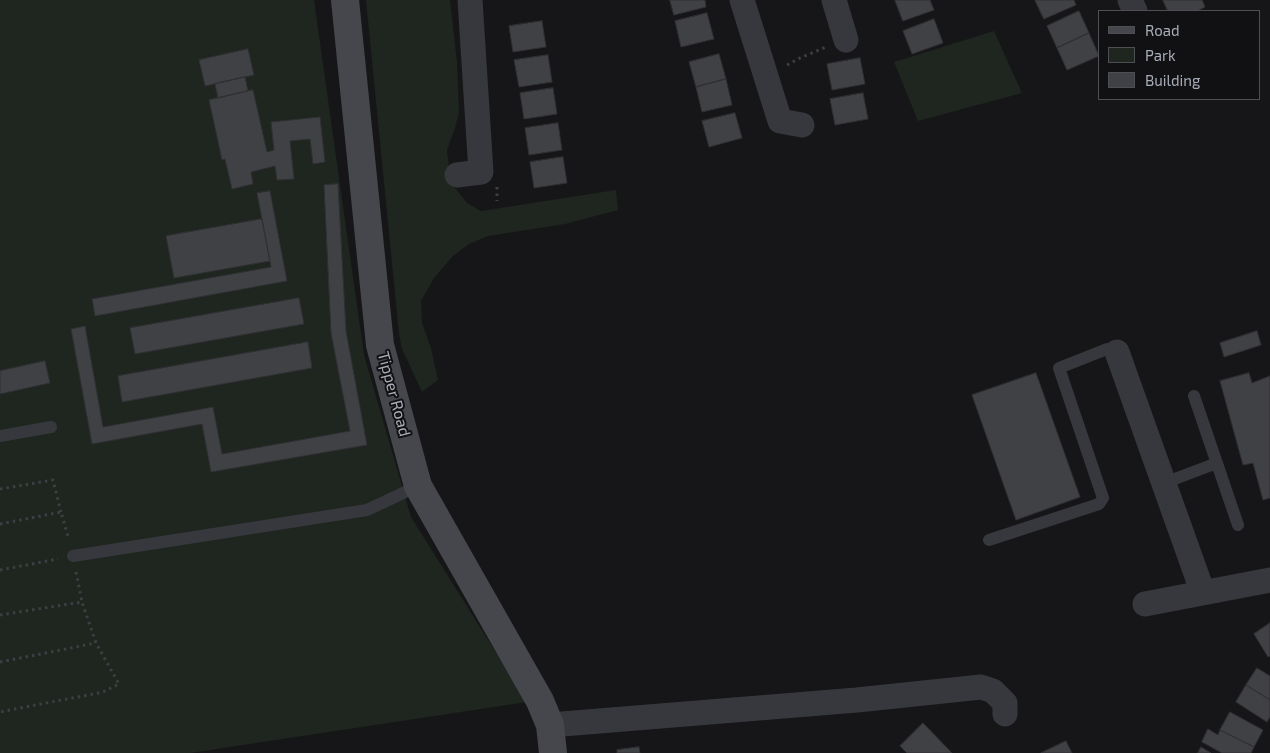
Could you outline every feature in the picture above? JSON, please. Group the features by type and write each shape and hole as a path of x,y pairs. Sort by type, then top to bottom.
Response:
{"street":[{"name":"Tipper Road","path":"345,0 380,345 418,486 540,701 550,725 553,753"},
{"path":"457,175 481,172 470,0"},
{"path":"742,0 780,121 802,125"},
{"path":"834,0 846,40"},
{"path":"1117,352 1203,593"},
{"path":"1145,604 1270,580"},
{"path":"550,725 847,701 981,687 993,691 1005,703 1005,714"}],"lane":[{"path":"989,540 1099,504 1104,498 1059,368 1107,349 1117,352"},
{"path":"1194,396 1238,526"},
{"path":"0,436 51,427"},
{"path":"1164,483 1217,463"},
{"path":"73,556 367,510 418,486"}],"path":[{"path":"785,66 817,50 846,40"},
{"path":"0,489 53,480 73,556 82,602 96,643 119,684 103,692 0,712"},
{"path":"0,524 61,512"},
{"path":"0,570 73,556"},
{"path":"0,615 82,602"},
{"path":"0,662 96,643"}],"green space":[{"path":"0,0 314,0 364,355 411,517 527,702 190,753 0,753"},
{"path":"366,0 450,0 457,62 459,112 447,150 453,185 467,203 481,211 616,190 618,210 565,224 488,236 469,244 453,256 434,278 421,301 422,323 431,348 438,380 422,392 402,349 399,334"},
{"path":"994,31 1022,93 918,121 894,62"}],"building":[{"path":"670,0 705,0 706,7 674,15"},
{"path":"895,0 930,0 934,10 903,21"},
{"path":"1035,0 1074,0 1076,5 1044,19"},
{"path":"1163,0 1202,0 1205,7 1199,10 1168,10"},
{"path":"1079,11 1089,33 1057,48 1047,26"},
{"path":"707,13 714,39 681,47 675,21"},
{"path":"934,19 943,43 912,54 903,31"},
{"path":"542,21 546,47 513,52 509,26"},
{"path":"1089,33 1098,56 1067,70 1057,48"},
{"path":"248,49 254,75 205,86 199,60"},
{"path":"719,54 726,79 696,87 689,62"},
{"path":"548,55 552,82 519,87 514,60"},
{"path":"860,58 865,84 832,90 827,64"},
{"path":"245,77 248,91 218,98 215,84"},
{"path":"726,79 732,105 702,112 696,87"},
{"path":"553,88 557,114 524,119 520,93"},
{"path":"253,90 267,152 274,150 271,122 320,117 325,162 313,164 310,139 290,141 294,179 277,180 275,166 251,172 253,184 232,189 225,159 222,160 209,100"},
{"path":"863,93 868,119 835,125 830,99"},
{"path":"735,113 742,138 709,147 702,121"},
{"path":"558,123 562,150 529,155 525,128"},
{"path":"563,157 567,183 534,188 530,162"},
{"path":"338,184 346,331 367,445 211,472 202,424 92,444 71,329 85,326 103,427 213,407 222,454 350,431 331,333 324,185"},
{"path":"270,191 287,281 95,316 92,299 271,267 257,193"},
{"path":"262,219 270,261 174,278 166,236"},
{"path":"299,298 304,324 135,354 130,328"},
{"path":"1257,331 1261,345 1224,357 1220,343"},
{"path":"308,342 312,368 122,402 118,376"},
{"path":"45,361 50,383 0,394 0,371"},
{"path":"1036,373 1080,497 1016,520 972,395"},
{"path":"1249,373 1252,383 1270,376 1270,498 1263,500 1253,463 1243,465 1220,381"},
{"path":"1270,623 1270,656 1268,657 1254,634"},
{"path":"1257,668 1270,676 1270,700 1246,685"},
{"path":"1246,685 1270,700 1270,717 1267,722 1236,702"},
{"path":"1230,712 1263,730 1254,747 1220,730"},
{"path":"923,723 952,753 907,753 900,746"},
{"path":"1208,729 1218,735 1220,730 1254,747 1251,753 1222,753 1202,742"},
{"path":"1066,741 1072,753 1041,753"},
{"path":"639,747 640,753 617,753 617,750"},
{"path":"1201,747 1211,753 1198,753"}]}
